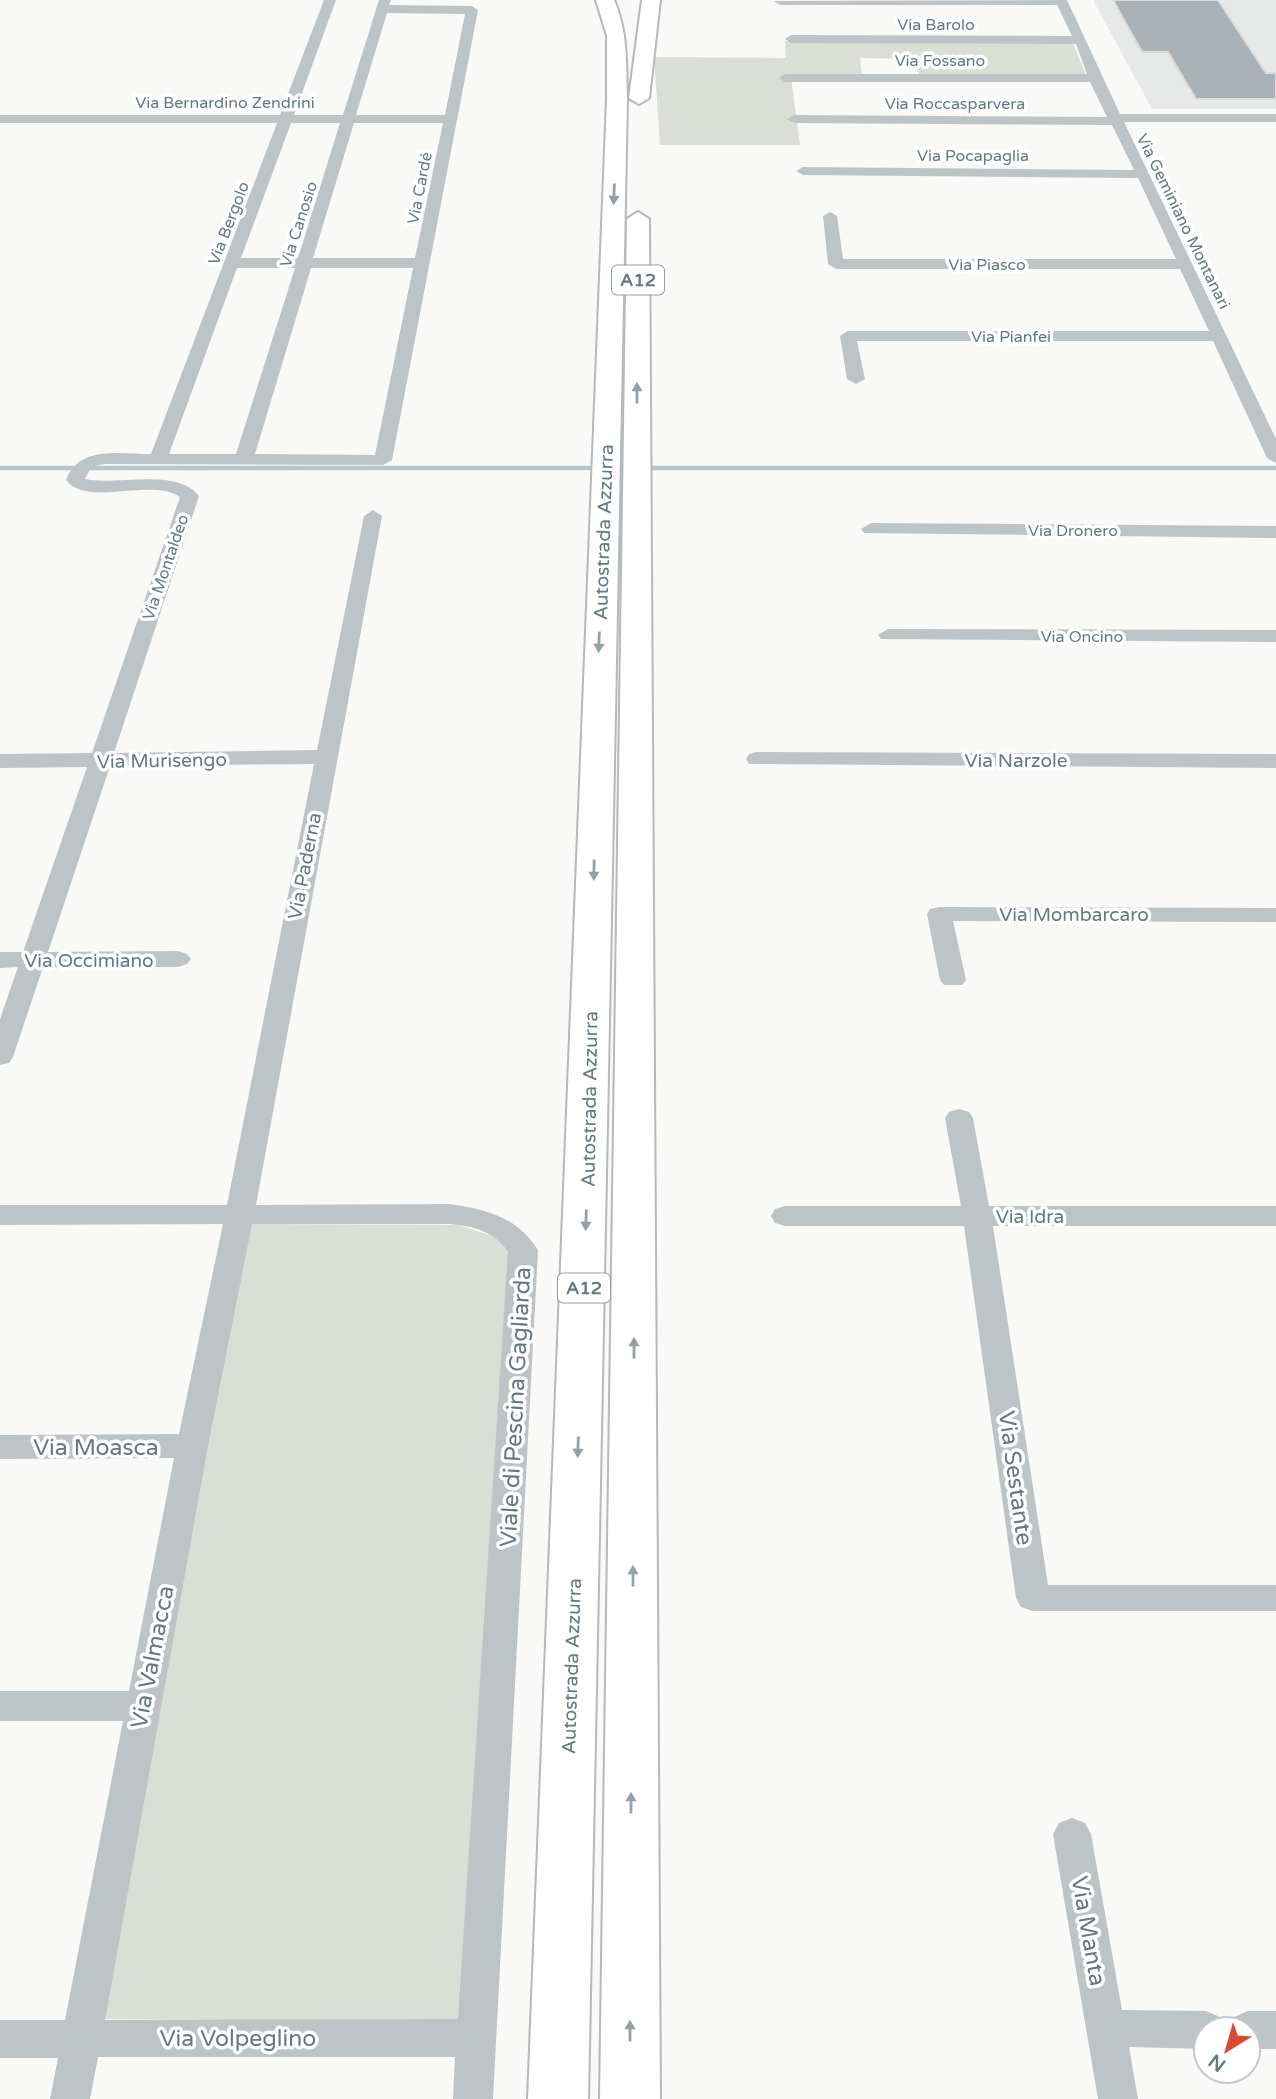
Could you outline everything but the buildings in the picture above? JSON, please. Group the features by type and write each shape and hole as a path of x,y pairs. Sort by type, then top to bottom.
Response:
{"highway":[{"path":"605,0 611,12 628,98 639,126"},
{"path":"624,0 628,98"},
{"path":"628,98 638,0"},
{"path":"628,98 651,0"},
{"name":"Autostrada Azzurra","path":"628,98 621,469 630,2099"},
{"name":"Autostrada Azzurra","path":"558,2099 587,1204 621,469 639,196"}],"street":[{"name":"Via Bergolo","path":"158,459 330,0"},
{"path":"780,1 1061,0"},
{"name":"Via Geminiano Montanari","path":"1061,0 1094,78 1144,174 1276,458"},
{"name":"Via Canosio","path":"244,459 384,5"},
{"name":"Via Cardé","path":"383,460 472,10 384,5"},
{"name":"Via Barolo","path":"791,39 1080,40"},
{"name":"Via Fossano","path":"785,78 1094,78"},
{"name":"Via Roccasparvera","path":"794,120 1276,118"},
{"name":"Via Bernardino Zendrini","path":"0,119 451,119"},
{"name":"Via Pocapaglia","path":"803,172 1144,174"},
{"name":"Via Piasco","path":"830,216 836,264 1186,264"},
{"path":"232,263 422,262"},
{"name":"Via Pianfei","path":"856,380 848,336 1219,336"},
{"name":"Via Montaldeo","path":"0,1057 34,961 98,761 190,496 186,490 168,486 83,485 75,481 78,470 91,460 383,460"},
{"name":"Via Paderna","path":"239,1217 324,757 373,516"},
{"name":"Via Dronero","path":"871,529 1276,532"},
{"name":"Via Oncino","path":"888,635 1276,636"},
{"name":"Via Murisengo","path":"0,761 324,757"},
{"name":"Via Narzole","path":"757,759 1276,761"},
{"name":"Via Mombarcaro","path":"953,980 939,914 1276,915"},
{"name":"Via Occimiano","path":"0,960 178,959"},
{"name":"Via Sestante","path":"959,1118 977,1216 1033,1598 1276,1598"},
{"name":"Viale di Pescina Gagliarda","path":"0,1215 467,1216 503,1227 523,1250 472,2099"},
{"name":"Via Idra","path":"785,1216 1276,1216"},
{"name":"Via Valmacca","path":"70,2099 192,1446 239,1217"},
{"name":"Via Moasca","path":"0,1447 192,1446"},
{"path":"0,1706 143,1706"},
{"name":"Via Manta","path":"1072,1834 1118,2099"},
{"path":"1106,2028 1192,2030"},
{"name":"Via Volpeglino","path":"0,2039 477,2038"}],"shaded area":[{"path":"1093,0 1276,0 1276,109 1152,109"},
{"path":"785,41 1072,41 1087,77 920,76 913,59 860,58 862,76 791,77 800,145 660,145 654,57 786,58"},
{"path":"248,1224 458,1225 490,1235 511,1250 460,2022 100,2019"}],"waterway":[{"path":"0,468 599,468"},
{"path":"644,468 1276,468"}]}
